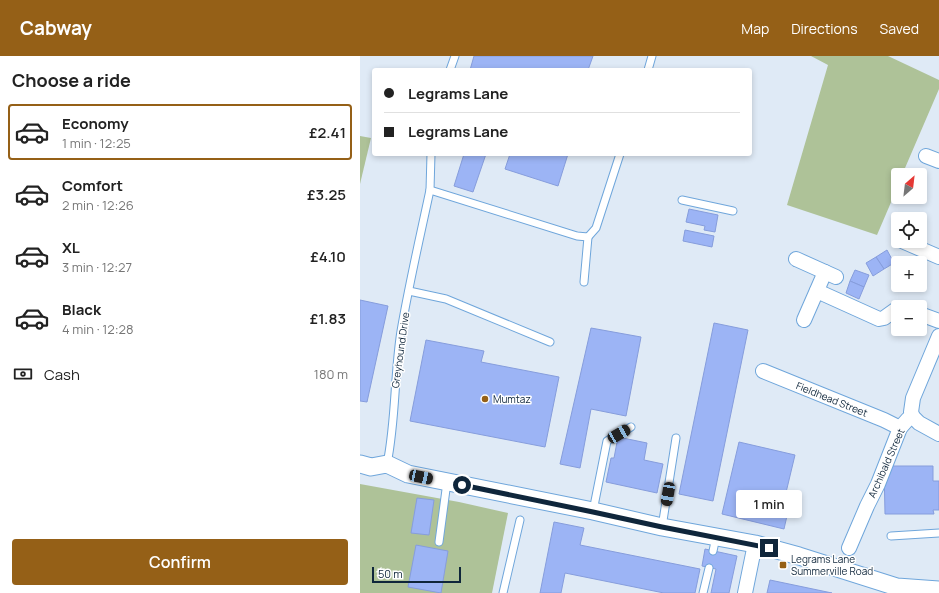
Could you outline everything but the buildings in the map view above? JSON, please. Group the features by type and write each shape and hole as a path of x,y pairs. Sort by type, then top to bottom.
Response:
{"street":[{"path":"918,248 939,257"},
{"path":"796,259 831,275 817,291 804,320"},
{"path":"817,291 879,319 884,318 891,313"},
{"path":"927,317 939,321"},
{"path":"939,336 913,398 911,412 913,417 919,423 939,434"},
{"name":"Fieldhead Street","path":"763,371 884,420 900,428"},
{"name":"Archibald Street","path":"849,548 878,484 900,428 908,419 913,417"},
{"path":"360,464 371,467 387,464 408,474 662,527 714,544 754,544 799,556 896,587 939,590"},
{"path":"745,593 754,544"}],"lane":[{"path":"451,68 455,56"},
{"path":"649,68 652,56"},
{"name":"Greyhound Drive","path":"387,464 390,449 401,331 430,190 431,156"},
{"path":"584,282 588,237 596,228 619,156"},
{"path":"430,190 577,236 588,237"},
{"path":"682,200 733,211"},
{"path":"409,291 446,299 550,342"},
{"path":"593,512 607,441 631,427"},
{"path":"662,527 676,438"},
{"path":"439,542 447,482"},
{"path":"503,593 520,520"},
{"path":"891,536 939,533"},
{"path":"703,593 709,568"}],"green space":[{"path":"811,56 888,56 939,80 939,89 905,168 891,168 891,202 877,235 787,205 828,65"},
{"path":"360,136 371,138 360,184"},
{"path":"360,484 459,502 508,513 492,593 360,593"}],"place":[{"name":"Mumtaz","path":"485,399"},
{"name":"Legrams Lane Summerville Road","path":"783,565"}],"route":[{"path":"462,485 769,548"}]}
